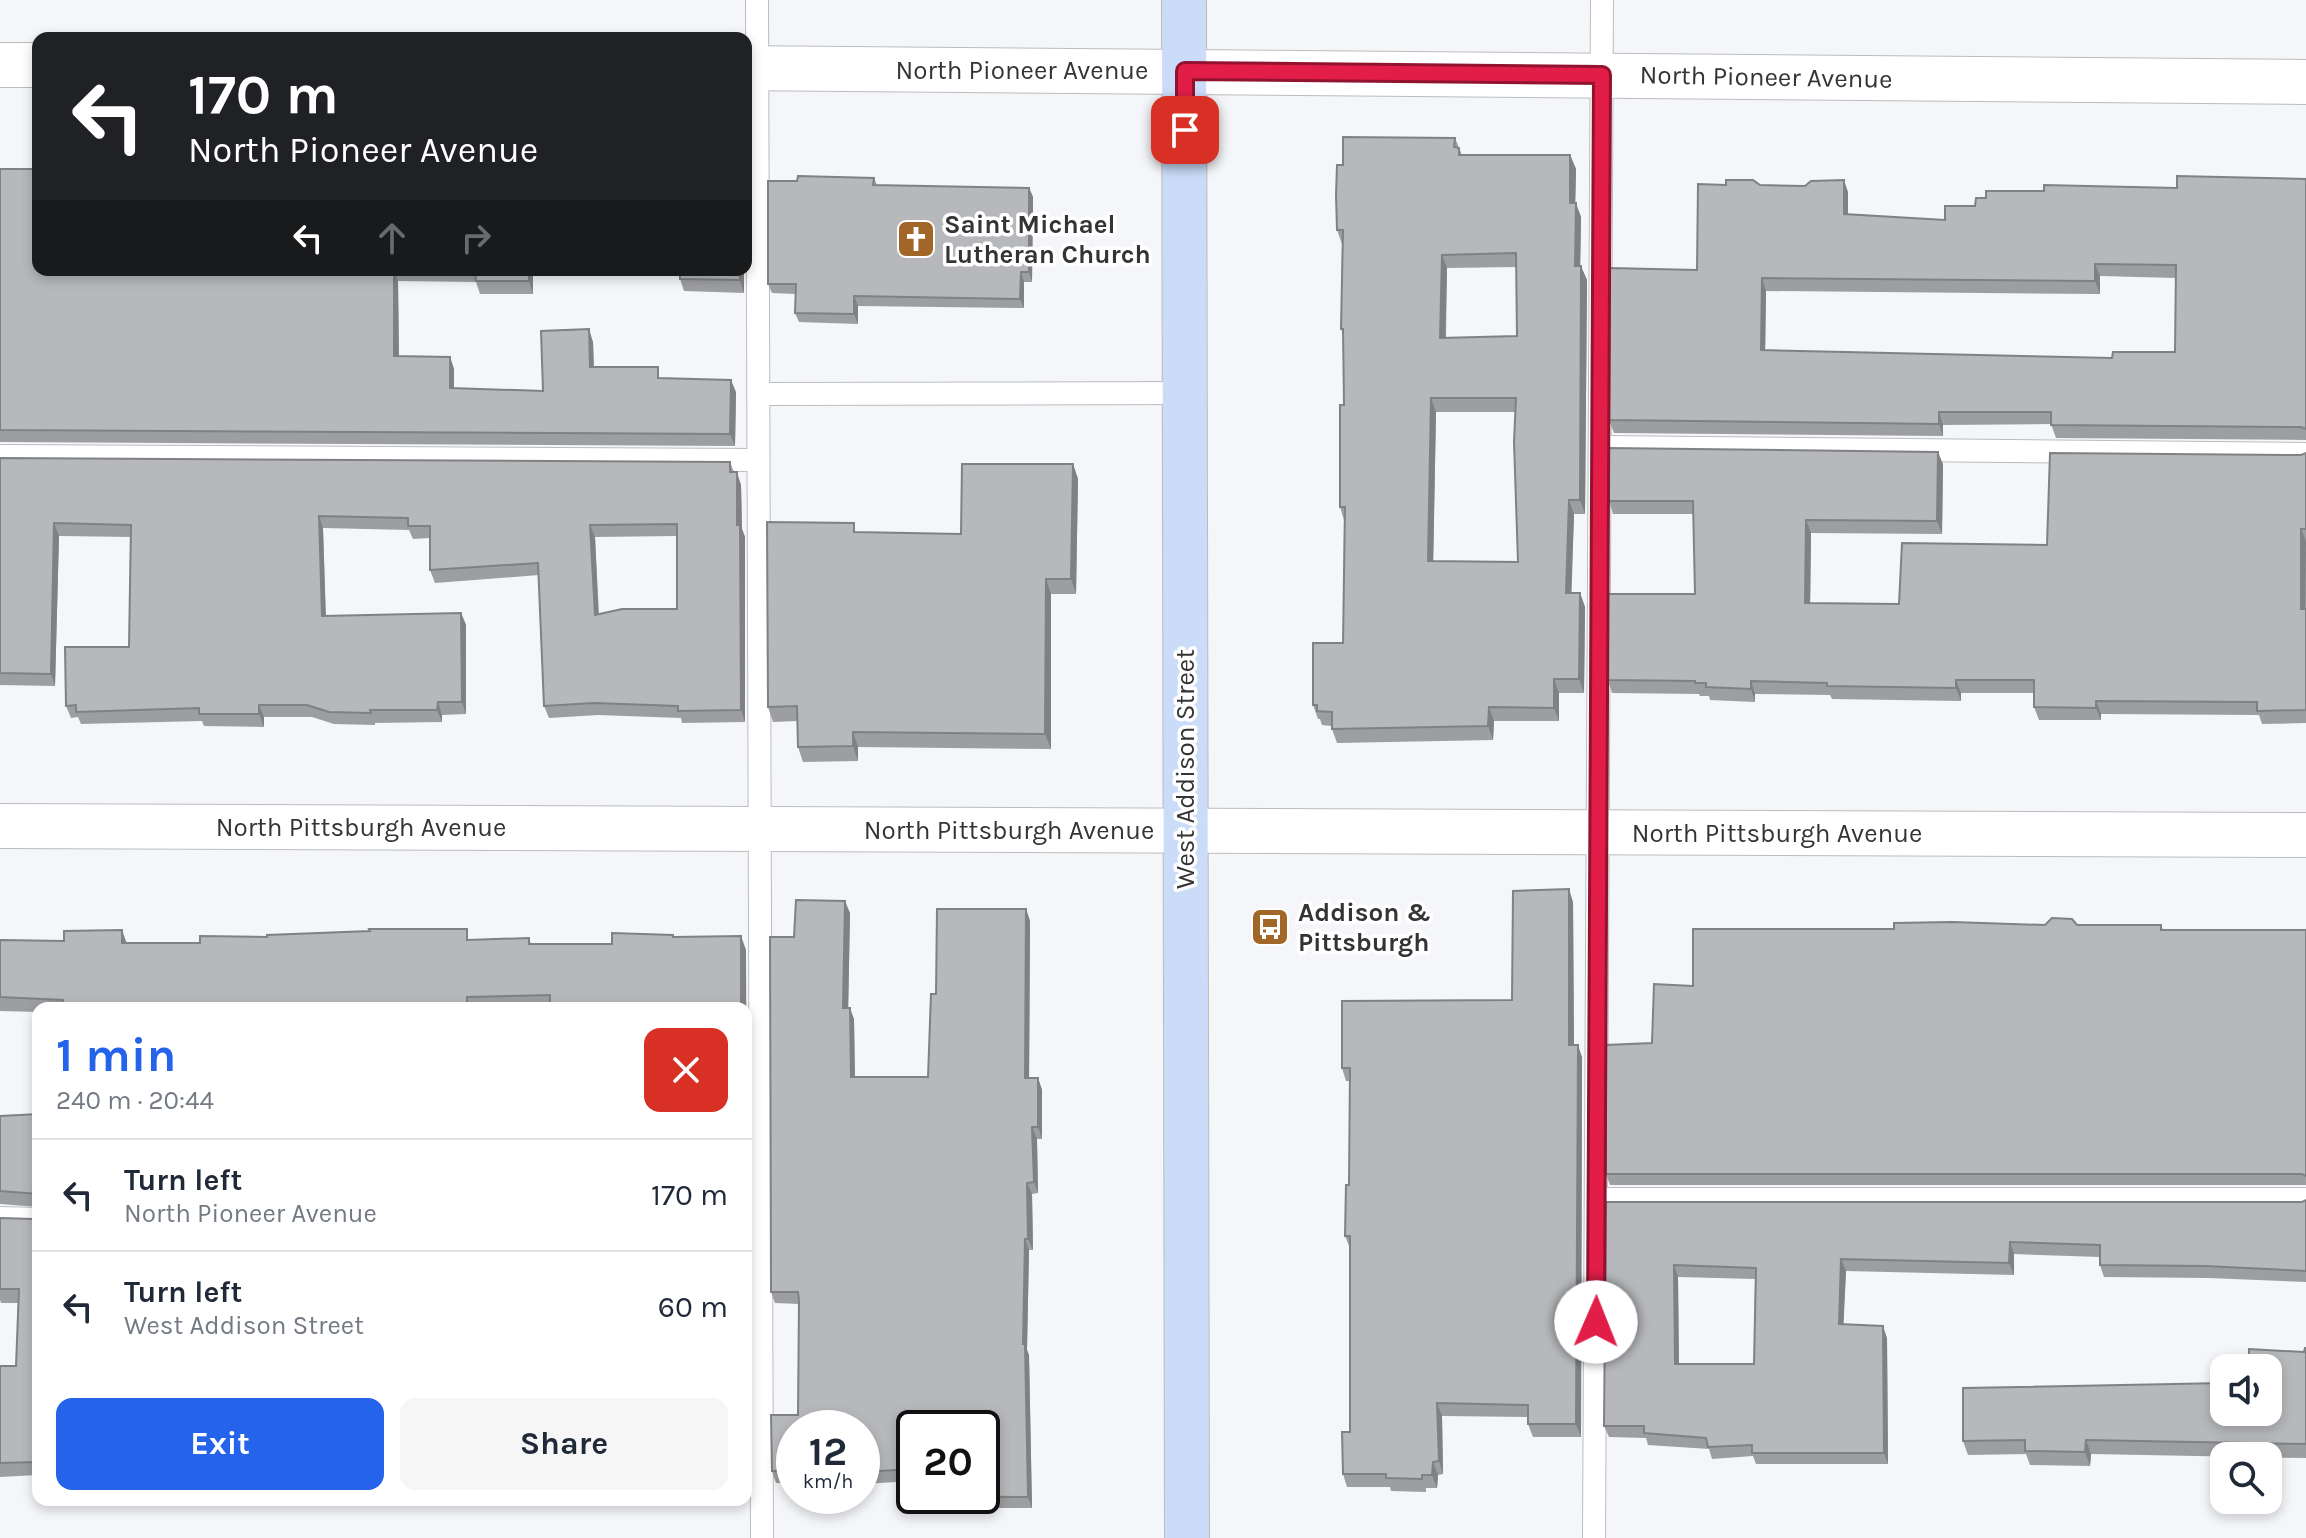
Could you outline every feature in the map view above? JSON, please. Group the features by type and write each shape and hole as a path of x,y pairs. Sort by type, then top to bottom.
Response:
{"street":[{"name":"West Addison Street","path":"1184,0 1187,1538"},
{"path":"0,65 32,65"},
{"name":"North Pioneer Avenue","path":"752,68 2306,82"},
{"name":"North Pittsburgh Avenue","path":"0,826 2306,835"}],"lane":[{"path":"757,0 752,68 759,394 759,829 754,1232 762,1538"},
{"path":"1594,1538 1602,0"},
{"path":"759,394 1185,393"},
{"path":"1601,447 2306,454"},
{"path":"0,456 758,460"},
{"path":"1597,1199 2306,1199"},
{"path":"0,1218 32,1219"}],"building":[{"path":"1343,137 1455,138 1454,147 1459,148 1459,155 1570,155 1570,203 1576,203 1575,266 1581,266 1580,500 1569,500 1566,593 1580,593 1579,679 1554,679 1554,708 1489,707 1488,726 1332,729 1332,712 1317,711 1317,705 1313,705 1313,643 1343,643 1345,507 1340,507 1340,405 1344,405 1341,329 1343,230 1337,230 1336,195 1337,165 1343,165","holes":["1516,253 1517,336 1440,338 1442,255","1431,398 1516,398 1514,442 1518,562 1428,561"]},
{"path":"0,169 32,169 32,276 394,276 394,356 450,357 450,388 543,391 541,331 589,329 590,367 658,367 658,378 731,380 730,434 0,430"},
{"name":"Saint Michael Lutheran Church","path":"798,176 874,178 873,185 1029,188 1029,272 1021,272 1020,299 854,296 854,314 795,313 796,284 768,284 768,181 797,181"},
{"path":"2177,176 2306,179 2306,429 2051,425 2051,412 1939,412 1939,424 1609,420 1610,268 1697,270 1698,184 1726,185 1726,180 1753,180 1760,185 1805,186 1811,181 1844,180 1844,214 1945,220 1945,206 1975,206 1976,198 1986,198 1986,191 2044,191 2044,185 2177,188","holes":["2095,264 2176,265 2175,352 2113,352 2112,358 1761,350 1762,278 2095,281"]},
{"path":"476,276 529,276 529,281 476,281"},
{"path":"680,276 740,276 740,280 680,279"},
{"path":"1609,448 1938,452 1937,521 1806,520 1805,603 1899,604 1902,543 2047,545 2050,453 2306,453 2306,529 2301,529 2301,609 2306,609 2306,710 2257,711 2257,702 2096,701 2096,708 2034,707 2034,680 1956,680 1956,688 1827,686 1827,683 1751,681 1751,689 1706,687 1706,683 1695,681 1608,680 1608,594 1695,594 1693,501 1609,501"},
{"path":"0,458 730,462 730,472 737,472 741,710 678,711 678,706 594,703 544,706 538,563 430,570 430,526 408,526 408,518 319,516 322,616 461,613 462,702 438,702 437,710 370,710 371,713 329,712 307,705 259,705 259,714 199,714 199,708 76,712 76,705 66,706 65,647 129,647 131,525 54,523 51,674 0,673","holes":["677,524 677,609 622,609 595,615 590,525"]},
{"path":"962,464 1073,464 1071,579 1046,579 1045,734 853,732 853,746 798,747 797,706 768,707 767,522 854,523 854,532 961,534"},
{"path":"1569,889 1569,1045 1578,1045 1576,1424 1528,1424 1528,1405 1437,1403 1439,1461 1433,1462 1432,1475 1422,1475 1422,1479 1386,1478 1386,1474 1343,1474 1342,1432 1350,1432 1350,1236 1345,1236 1346,1185 1349,1185 1350,1068 1342,1068 1342,1001 1512,1000 1513,891"},
{"path":"796,900 845,901 843,1008 850,1008 851,1077 928,1077 931,994 936,994 937,909 1026,909 1025,1078 1038,1078 1038,1127 1032,1127 1034,1182 1027,1183 1028,1239 1025,1239 1023,1344 1028,1497 1000,1497 1000,1410 896,1410 896,1470 880,1471 880,1410 798,1410 798,1292 771,1292 770,937 794,937"},
{"path":"2052,918 2072,919 2077,925 2161,925 2161,930 2306,930 2306,1176 1606,1174 1606,1045 1652,1043 1654,984 1693,986 1693,929 1894,929 1894,923 1952,922 2045,925"},
{"path":"467,929 467,940 529,938 529,944 612,944 612,933 673,937 741,936 741,1002 550,1002 550,995 467,997 467,1002 63,1002 0,997 0,940 64,941 64,931 122,930 122,943 200,943 200,936 267,937"},
{"path":"32,1114 32,1194 0,1191 0,1116"},
{"path":"2306,1200 2306,1271 2100,1265 2100,1245 2010,1242 2009,1263 1841,1259 1839,1324 1883,1326 1884,1453 1752,1453 1752,1445 1708,1447 1706,1438 1644,1433 1644,1426 1604,1426 1606,1202","holes":["1674,1265 1756,1268 1754,1364 1675,1364"]},
{"path":"0,1218 32,1219 32,1462 0,1463 0,1366 16,1366 19,1289 0,1289"},
{"path":"2306,1348 2306,1444 2086,1440 2085,1452 2025,1451 2025,1440 1963,1441 1963,1388 2210,1383 2210,1426 2282,1426 2282,1354 2249,1354 2249,1349 2304,1352"},
{"path":"771,1415 776,1415 776,1471 772,1471"}],"place":[{"name":"Saint Michael Lutheran Church","path":"916,239"},
{"name":"Addison & Pittsburgh","path":"1270,927"}],"route":[{"path":"1185,130 1185,71 1602,75 1596,1322"}]}
